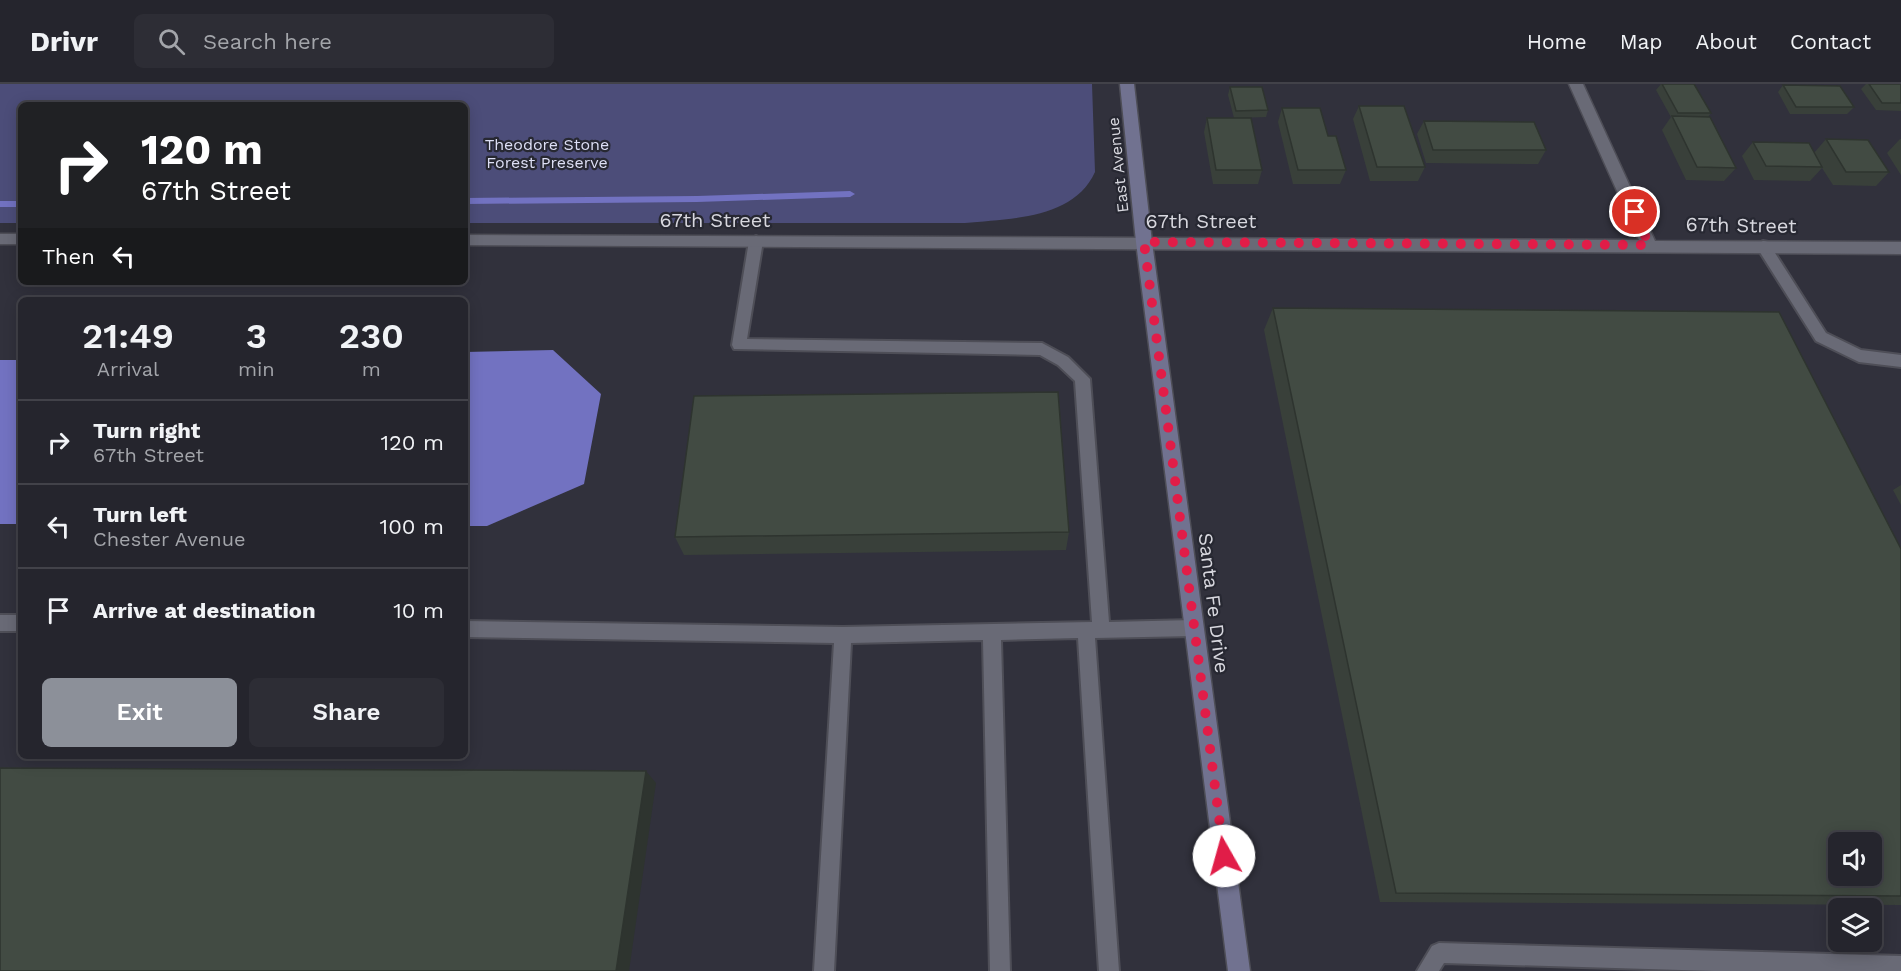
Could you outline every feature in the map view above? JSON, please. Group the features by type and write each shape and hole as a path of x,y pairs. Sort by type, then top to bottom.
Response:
{"street":[{"name":"East Avenue","path":"1127,84 1144,242"},
{"path":"1576,84 1649,245"},
{"path":"0,239 18,239"},
{"name":"67th Street","path":"468,240 1901,248"},
{"name":"Santa Fe Drive","path":"1144,242 1239,971"}],"lane":[{"path":"756,241 739,345 1042,349 1063,361 1082,379 1108,971"},
{"path":"1763,246 1821,337 1858,356 1901,361"},
{"path":"0,623 18,623"},
{"path":"468,629 843,635 1194,628"},
{"path":"992,632 1000,971"},
{"path":"824,971 843,635"},
{"path":"1427,971 1439,953 1901,966"}],"green space":[{"name":"Theodore Stone Forest Preserve","path":"0,84 1092,84 1095,172 1085,188 1056,208 1039,214 1001,220 965,223 468,223 468,102 18,102 18,223 0,223"}],"shaded area":[{"path":"553,350 601,394 584,484 487,526 468,526 468,352"},
{"path":"0,360 18,360 18,524 0,524"}],"building":[{"path":"1662,84 1694,84 1711,113 1678,113"},
{"path":"1869,84 1901,84 1901,103 1882,103"},
{"path":"1783,85 1840,86 1854,107 1796,107"},
{"path":"1230,87 1262,87 1268,110 1236,111"},
{"path":"1359,106 1404,106 1425,167 1377,167"},
{"path":"1282,108 1320,108 1328,136 1336,136 1346,170 1298,170"},
{"path":"1672,116 1710,117 1736,168 1697,167"},
{"path":"1207,118 1251,118 1262,170 1216,170"},
{"path":"1424,121 1534,122 1546,150 1433,150"},
{"path":"1826,139 1868,140 1889,172 1846,172"},
{"path":"1753,142 1809,143 1822,167 1766,166"},
{"path":"1273,308 1779,312 1901,549 1901,896 1396,893"},
{"path":"1058,392 1069,532 675,537 694,396"},
{"path":"0,768 646,771 616,971 0,971"}],"waterway":[{"path":"468,201 697,199 850,194"},
{"path":"0,204 18,204"}],"route":[{"path":"1224,856 1144,242 1649,245 1635,212"}]}
